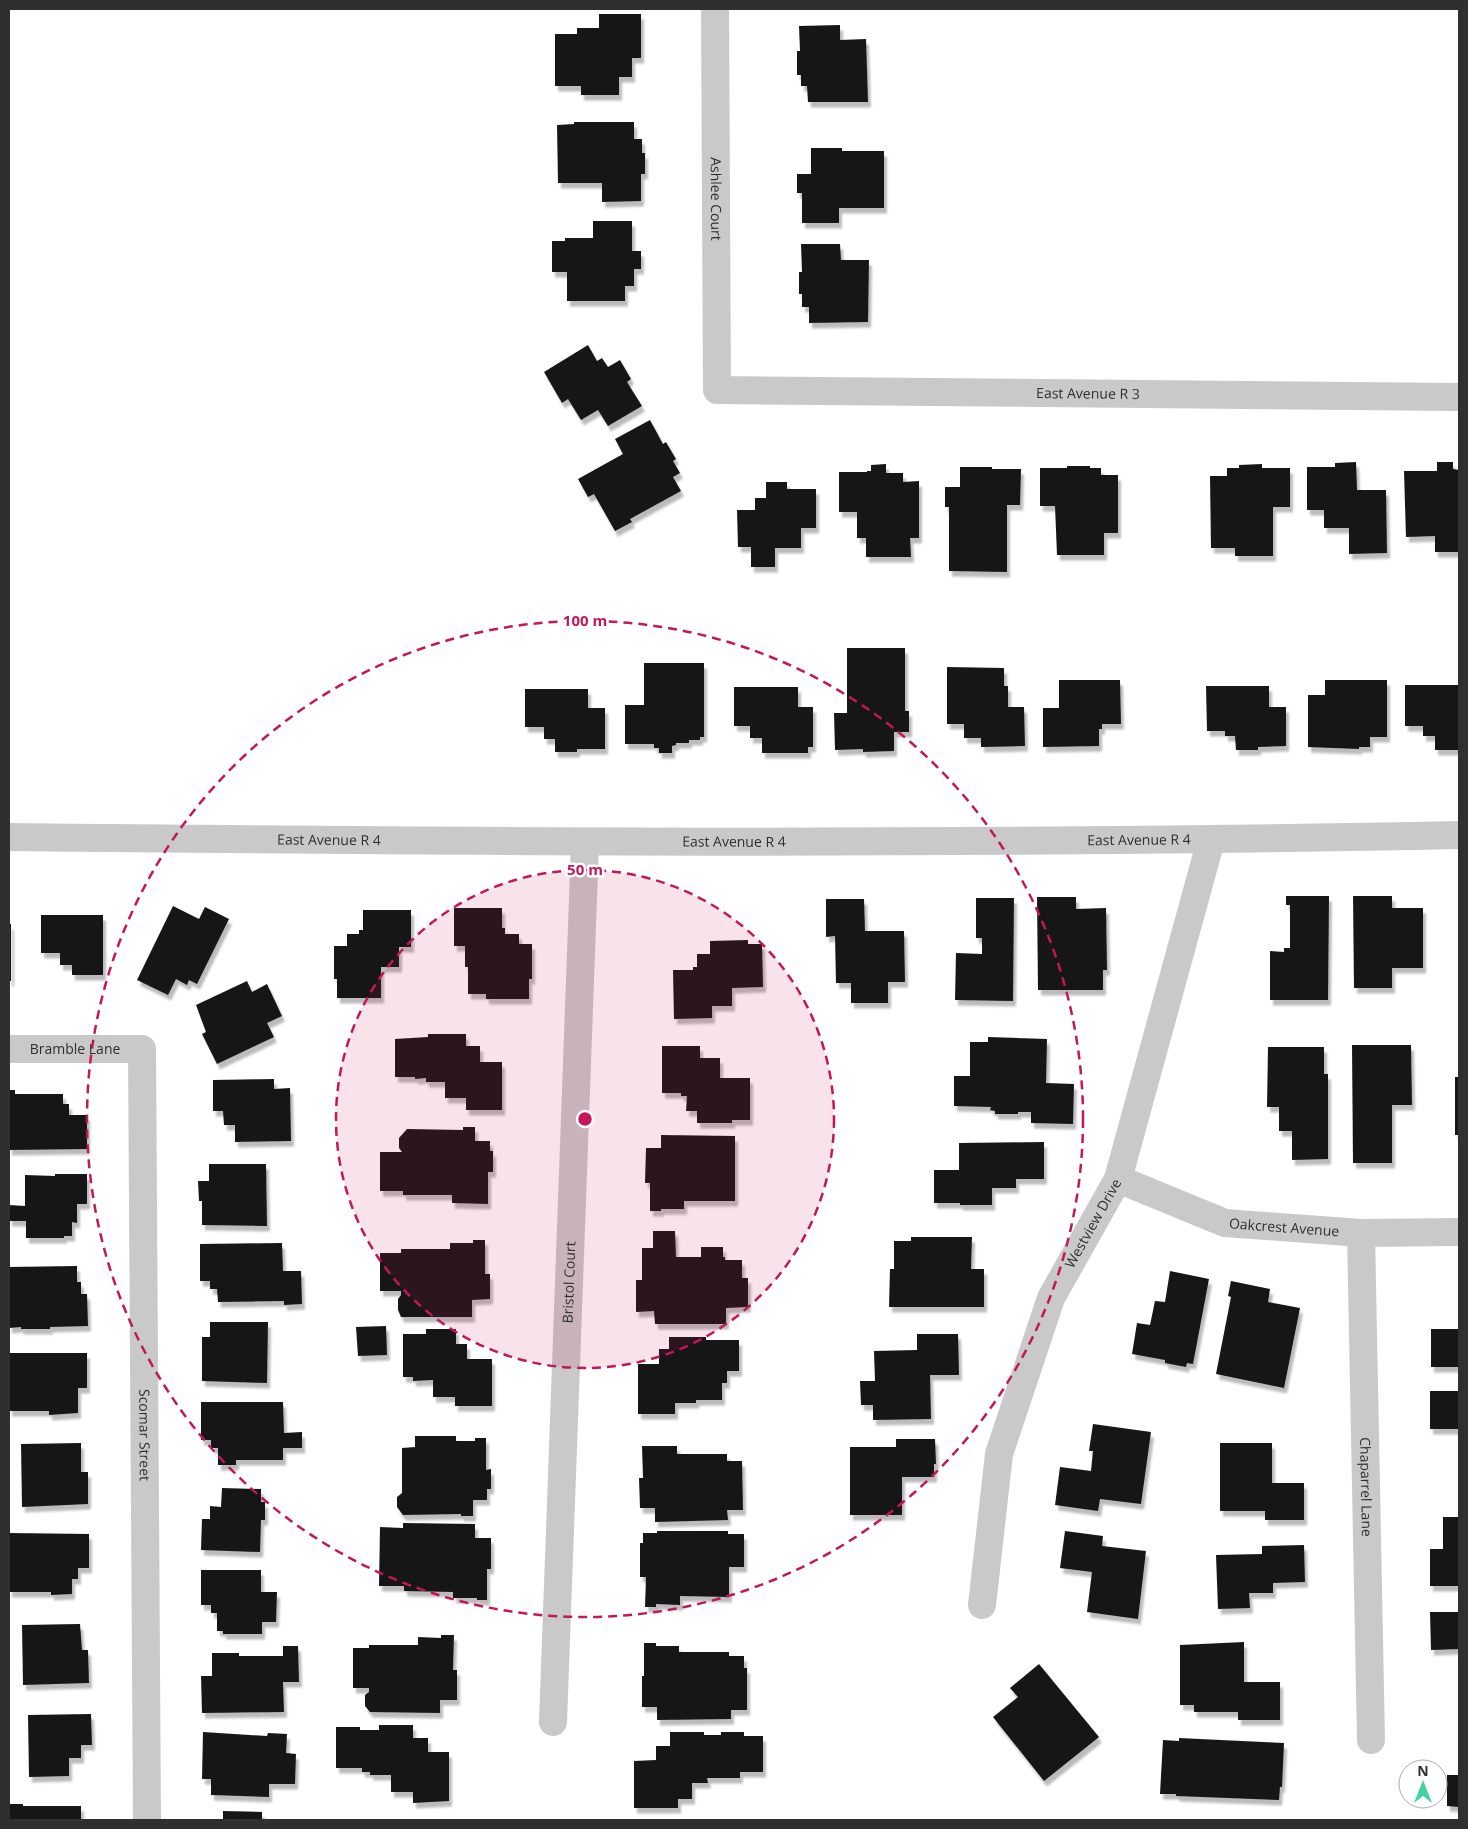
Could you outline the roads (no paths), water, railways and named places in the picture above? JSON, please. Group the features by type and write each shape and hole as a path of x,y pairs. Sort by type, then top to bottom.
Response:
{"street":[{"name":"Ashlee Court","path":"715,9 717,390"},
{"name":"East Avenue R 3","path":"717,390 1459,398"},
{"name":"East Avenue R 4","path":"9,837 585,842 1211,840 1459,835"},
{"name":"Westview Drive","path":"982,1605 999,1454 1051,1298 1118,1179 1211,840"},
{"name":"Bristol Court","path":"553,1722 585,842"},
{"name":"Bramble Lane","path":"9,1049 142,1049"},
{"name":"Scomar Street","path":"142,1049 147,1820"},
{"name":"Oakcrest Avenue","path":"1118,1179 1225,1223 1361,1233 1459,1232"},
{"name":"Chaparrel Lane","path":"1361,1233 1371,1740"}]}
